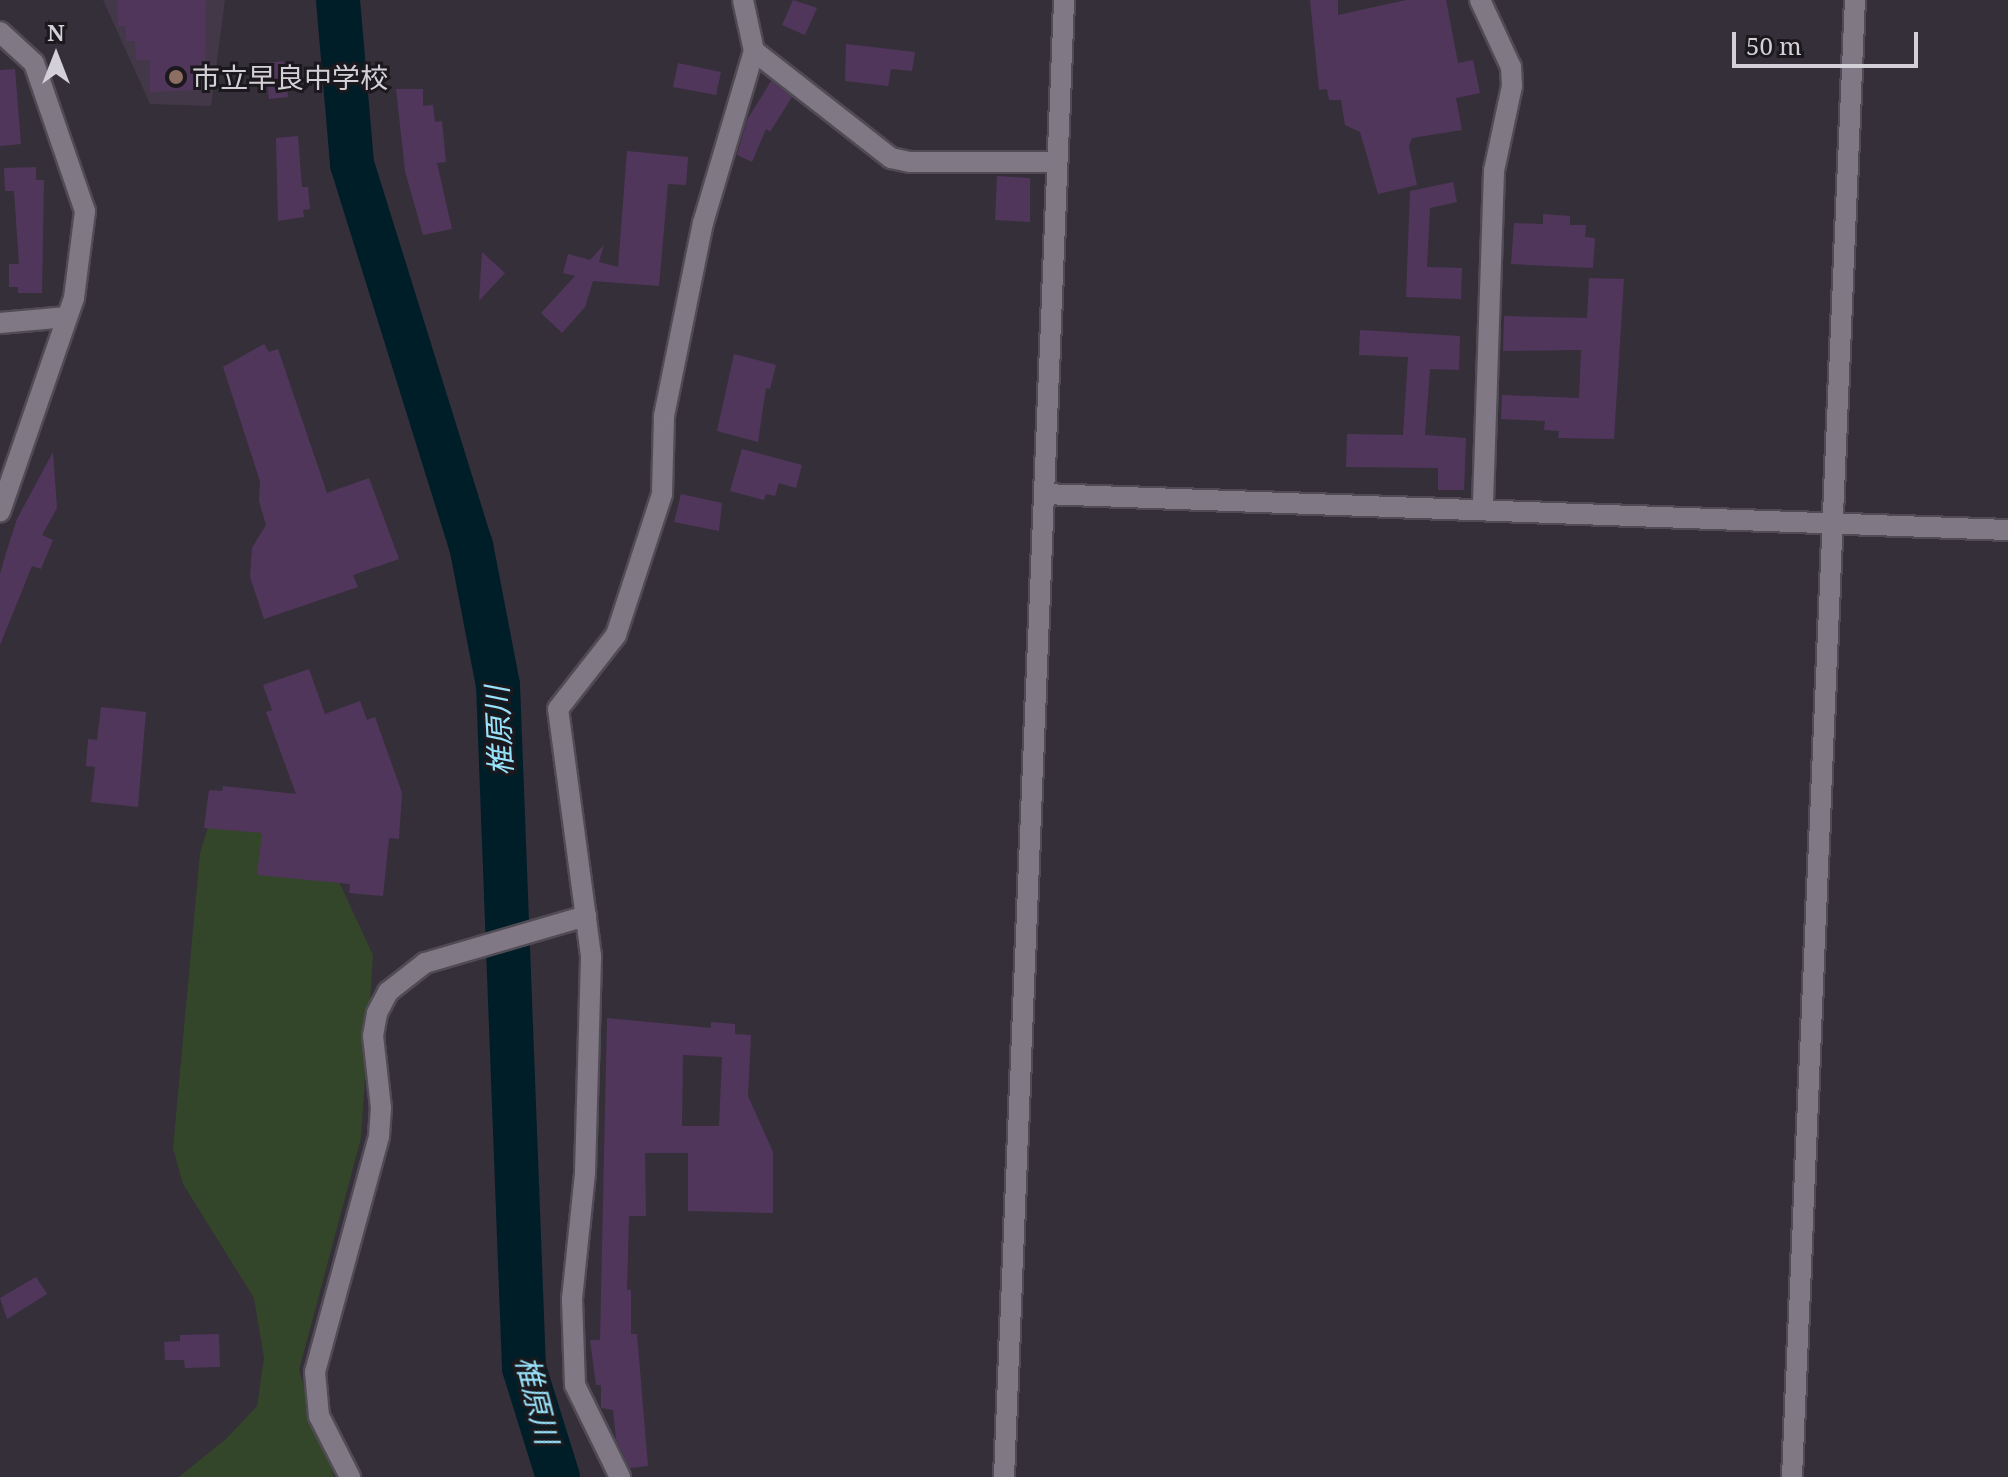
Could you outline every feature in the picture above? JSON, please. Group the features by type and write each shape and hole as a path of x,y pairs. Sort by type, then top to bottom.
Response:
{"street":[{"path":"620,1477 575,1385 572,1299 585,1173 591,956 558,709 616,635 662,494 664,416 703,223 754,51 743,0"},
{"path":"1004,1477 1044,494 1054,162 1064,0"},
{"path":"1480,0 1511,67 1512,86 1494,171 1483,509"},
{"path":"1792,1477 1855,0"},
{"path":"0,32 34,63 79,183 85,211 67,317 8,471 0,512"},
{"path":"754,51 891,158 910,162 1054,162"},
{"path":"0,323 67,317"},
{"path":"1044,494 2008,530"},
{"path":"350,1477 319,1416 315,1372 379,1136 375,1024 388,992 425,963 586,916"}],"shaded area":[{"name":"市立早良中学校","path":"103,0 225,0 211,106 150,104"}],"green space":[{"path":"236,794 334,871 373,955 361,1138 299,1370 334,1477 179,1477 227,1438 257,1406 264,1358 254,1298 183,1184 173,1148 200,853 212,814"}],"building":[{"name":"市立早良中学校","path":"117,0 206,0 204,90 150,92 150,60 136,60 135,41 126,41 126,26 118,26"},
{"path":"793,0 817,8 805,35 782,25"},
{"path":"1310,0 1338,0 1338,15 1406,0 1446,0 1458,63 1473,60 1480,93 1456,98 1462,130 1412,138 1409,146 1417,185 1378,194 1360,132 1345,125 1341,100 1329,100 1327,89 1319,90"},
{"path":"846,44 915,52 912,71 891,69 888,86 845,81"},
{"path":"284,61 288,97 269,99 265,63"},
{"path":"678,63 721,72 716,95 673,87"},
{"path":"15,69 21,144 0,146 0,70"},
{"path":"771,81 792,97 770,132 766,129 752,162 737,155 747,120"},
{"path":"396,89 423,89 423,106 433,105 435,122 442,121 446,162 437,163 452,229 423,235 405,171"},
{"path":"298,136 302,187 308,187 310,209 303,210 304,217 278,221 276,138"},
{"path":"627,151 688,157 686,185 668,184 659,286 593,281 585,307 562,333 541,313 575,276 563,273 568,254 590,260 604,245 599,262 618,267"},
{"path":"36,167 36,180 44,180 42,293 18,293 18,287 9,287 9,264 19,264 14,191 5,191 4,168"},
{"path":"997,176 1030,178 1030,222 995,220"},
{"path":"1453,182 1457,202 1430,208 1427,267 1462,268 1461,299 1406,297 1410,191"},
{"path":"1543,214 1570,216 1570,225 1586,225 1585,237 1595,238 1593,268 1511,264 1514,223 1543,224"},
{"path":"482,252 505,273 479,301"},
{"path":"1589,278 1624,279 1614,439 1558,438 1559,431 1544,430 1545,421 1501,419 1502,395 1579,398 1581,350 1503,351 1504,316 1587,318"},
{"path":"1360,330 1460,336 1459,370 1430,369 1425,435 1466,438 1464,490 1438,490 1438,468 1346,467 1347,434 1403,435 1408,357 1359,355"},
{"path":"264,344 269,352 278,349 327,493 369,478 399,559 353,575 358,587 264,619 250,577 252,548 266,525 259,501 260,481 223,367"},
{"path":"734,354 776,365 770,389 766,388 758,442 717,431"},
{"path":"742,449 802,465 796,488 779,483 775,496 766,494 764,500 730,491"},
{"path":"53,452 57,508 42,535 53,540 41,569 32,566 0,645 0,574 17,519"},
{"path":"681,494 722,503 719,531 674,522"},
{"path":"309,669 325,714 360,701 367,720 375,717 402,793 399,839 389,838 383,896 349,893 350,884 257,875 262,833 204,828 209,790 222,791 223,786 296,794 266,712 272,710 263,685"},
{"path":"101,707 146,712 138,807 91,802 95,767 86,766 88,739 97,740"},
{"path":"607,1018 711,1028 711,1022 735,1024 735,1034 751,1035 748,1096 773,1152 773,1213 688,1211 688,1153 645,1153 646,1216 629,1216 627,1290 631,1290 631,1334 637,1334 648,1466 630,1468 616,1439 613,1410 601,1408 601,1385 596,1385 590,1340 600,1340","holes":["683,1055 722,1057 719,1126 682,1126"]},
{"path":"36,1277 47,1294 7,1319 0,1298"},
{"path":"219,1334 220,1367 185,1368 184,1360 165,1360 164,1342 180,1341 180,1335"}],"waterway":[{"name":"椎原川","path":"338,0 352,164 471,545 498,685 524,1368 558,1477"}],"place":[{"name":"市立早良中学校","path":"176,77"}]}
